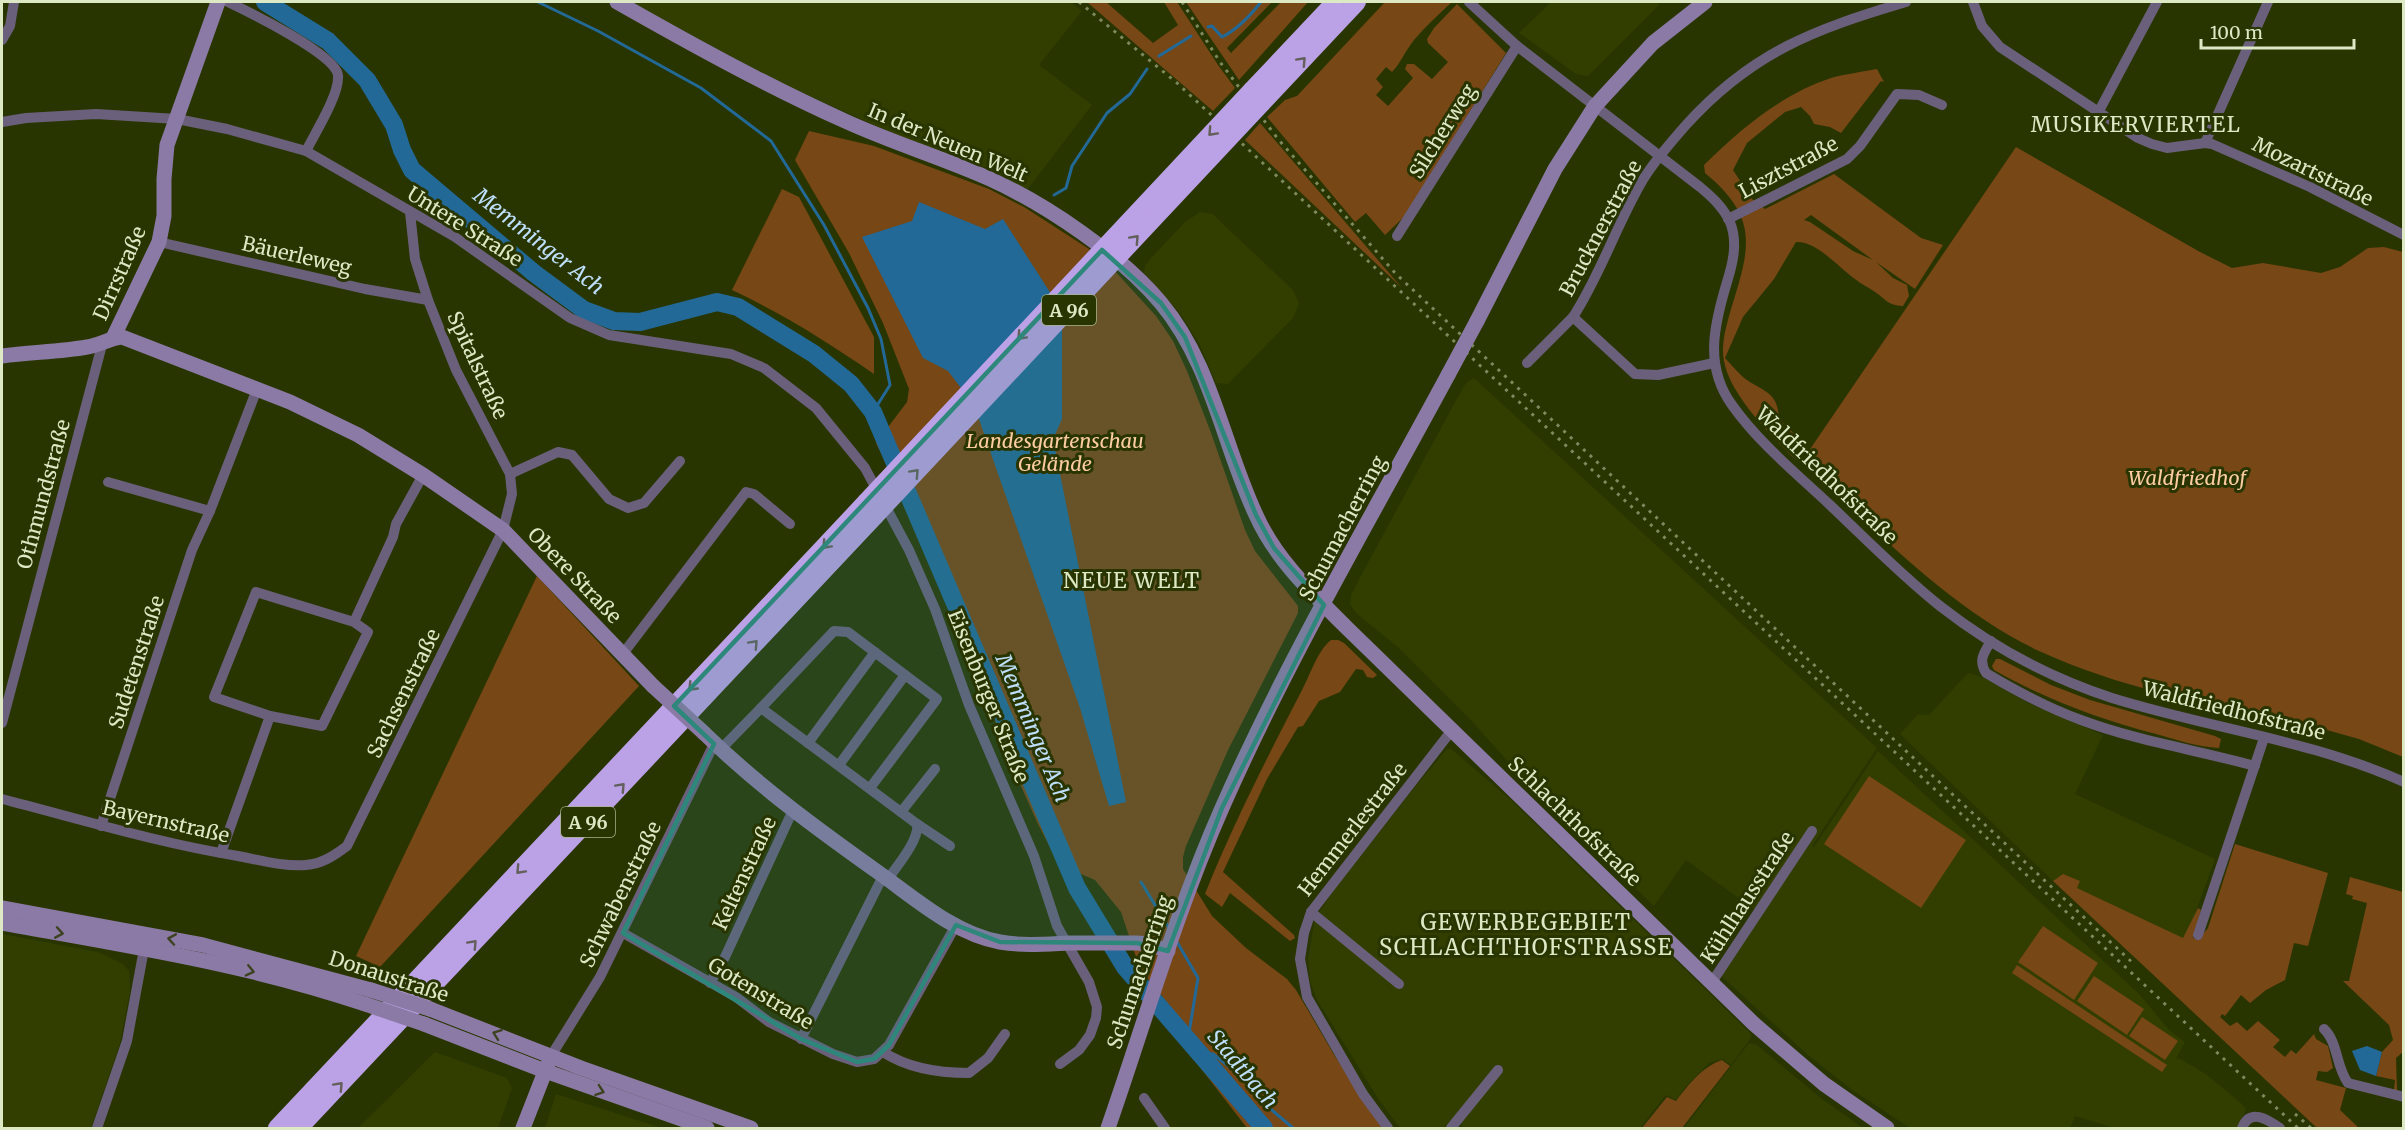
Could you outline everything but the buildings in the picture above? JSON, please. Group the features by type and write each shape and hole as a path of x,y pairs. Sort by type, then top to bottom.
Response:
{"highway":[{"name":"A 96","path":"299,1128 871,509 1257,96 1335,2"},
{"name":"A 96","path":"1257,96 1357,2"},
{"name":"A 96","path":"277,1128 871,509"}],"street":[{"path":"2,40 10,26 14,2"},
{"name":"Dirrstraße","path":"108,341 159,242 164,216 167,145 218,2"},
{"path":"228,2 282,29 333,63 338,74 336,90 306,151"},
{"name":"In der Neuen Welt","path":"617,2 742,71 815,108 875,135 960,166 1013,191 1060,219 1126,269 1161,303 1185,337 1200,365 1256,515 1274,548 1324,605"},
{"name":"Waldfriedhofstraße","path":"1469,2 1517,46 1716,202 1728,219 1734,240 1733,258 1713,336 1714,363 1718,378 1730,403 1760,438 1923,592 1991,641 2033,666 2108,696 2156,711 2338,755 2403,782"},
{"name":"Schumacherring","path":"1108,1128 1183,908 1226,799 1324,605 1477,321 1555,169 1595,106 1653,43 1705,2"},
{"name":"Brucknerstraße","path":"1527,363 1573,317 1642,180 1659,156 1717,93 1766,56 1826,28 1906,2"},
{"name":"Mozartstraße","path":"1973,2 1985,31 2000,47 2138,138 2168,148 2212,144 2310,187 2403,236"},
{"path":"2099,111 2157,2"},
{"path":"2205,143 2268,2"},
{"name":"Silcherweg","path":"1397,236 1517,46"},
{"name":"Lisztstraße","path":"1728,219 1846,159 1860,146 1897,94 1919,95 1942,105"},
{"name":"Untere Straße","path":"2,122 26,118 96,114 177,119 227,129 306,151 455,237 570,318 609,335 731,354 764,368 816,408 865,468"},
{"name":"Spitalstraße","path":"410,212 415,259 428,300 456,370 510,474 512,494 503,530"},
{"name":"Bäuerleweg","path":"159,242 365,289 428,300"},
{"name":"Brucknerstraße","path":"1573,317 1635,374 1658,375 1714,363"},
{"name":"Obere Straße","path":"2,356 123,337 290,402 358,435 423,475 503,530 622,655 713,742 793,810 956,926 1000,942 1170,946"},
{"name":"Othmundstraße","path":"2,723 108,341"},
{"name":"Sudetenstraße","path":"101,826 192,550 210,511 257,389"},
{"path":"510,474 558,452 572,455 609,499 628,508 644,503 680,462"},
{"name":"Eisenburger Straße","path":"865,468 909,550 935,609 969,705 1034,856 1066,943"},
{"path":"354,622 393,537 396,524 423,475"},
{"path":"108,482 210,511"},
{"path":"622,655 746,492 754,494 790,524"},
{"name":"Sachsenstraße","path":"323,861 347,846 354,834 503,530"},
{"path":"255,592 354,622 368,632 322,726 270,716 214,697 255,592"},
{"name":"Schlachthofstraße","path":"1324,605 1754,1024 1808,1071 1887,1128"},
{"name":"Schwabenstraße","path":"551,1056 596,985 623,933 713,742 761,708 834,631 848,632 875,652"},
{"path":"1991,641 1981,664 1986,673 2057,710 2081,721 2255,766"},
{"path":"808,742 875,652 937,699 870,788"},
{"path":"839,765 906,675"},
{"path":"761,708 950,846"},
{"path":"221,853 270,716"},
{"name":"Hemmerlestraße","path":"1388,1128 1363,1094 1310,1005 1302,980 1300,958 1304,933 1311,912 1452,730"},
{"path":"2198,935 2264,738"},
{"path":"901,812 935,769"},
{"name":"Bayernstraße","path":"2,800 101,826 221,853 305,865 323,861"},
{"name":"Keltenstraße","path":"710,983 729,948 793,810"},
{"path":"801,1039 885,877 914,841 917,824"},
{"name":"Kühlhausstraße","path":"1712,982 1812,831"},
{"name":"Donaustraße","path":"2,908 203,945 371,990 545,1071 706,1128"},
{"path":"1311,912 1399,984"},
{"name":"Donaustraße","path":"2,923 189,956 267,975 364,1004 427,1017 551,1056 751,1128"},
{"path":"956,926 883,1052 897,1062 926,1069 969,1073 988,1058 1005,1034"},
{"name":"Gotenstraße","path":"623,933 736,997 769,1022 801,1039 857,1062 874,1059 883,1052"},
{"path":"1060,1064 1079,1050 1090,1035 1097,1007 1089,982 1066,943"},
{"path":"97,1128 127,1041 144,949"},
{"path":"2324,1029 2331,1035 2340,1068 2348,1083 2403,1097"},
{"path":"523,1128 551,1056"},
{"path":"1451,1128 1498,1070"},
{"path":"1144,1098 1165,1128"},
{"path":"2242,1128 2248,1119 2254,1117 2263,1117 2280,1128"}],"highlighted area":[{"path":"1102,250 1161,303 1185,337 1256,515 1274,548 1324,605 1222,808 1168,951 1137,943 1000,942 956,925 889,1045 874,1059 857,1062 801,1039 623,933 714,744 674,706"}],"shaded area":[{"path":"630,2 1071,2 1082,11 1039,65 1092,105 1027,190 987,168 895,134 780,83"},
{"path":"1551,2 1659,2 1659,5 1588,76 1576,74 1519,33"},
{"path":"1200,212 1213,214 1293,290 1299,303 1293,318 1228,384 1216,383 1200,345 1180,313 1144,273 1145,266 1152,257 1185,222"},
{"path":"1474,378 1877,748 1812,846 1814,847 1878,751 2140,995 2170,1031 2185,1042 2176,1059 2179,1058 2207,1075 2246,1110 2237,1128 2115,1128 2075,1116 2070,1128 1910,1128 1851,1089 1808,1055 1720,975 1758,912 1686,860 1654,906 1529,785 1470,719 1400,649 1356,613 1350,604 1351,595 1453,406 1466,383"},
{"path":"1968,673 1984,678 2030,704 2103,735 2075,794 2215,859 2184,944 2125,923 2053,881 1900,734 1918,714 1929,715"},
{"path":"1450,748 1511,800 1751,1034 1751,1038 1731,1065 1723,1059 1709,1063 1686,1086 1676,1100 1666,1095 1640,1128 1464,1128 1458,1121 1451,1120 1443,1128 1400,1128 1379,1100 1317,1000 1310,981 1308,959 1315,918 1415,787"},
{"path":"2,934 98,952 123,964 129,971 130,991 120,1043 91,1128 2,1128"},
{"path":"1749,1043 1757,1045 1822,1099 1863,1128 1684,1128"},
{"path":"435,1052 507,1078 512,1088 498,1128 358,1128"},
{"path":"556,1094 662,1128 545,1128"}],"green space":[{"path":"1087,2 1106,2 1153,43 1178,25 1164,2 1177,2 1235,88 1213,111"},
{"path":"1186,2 1272,2 1227,48 1231,53 1281,2 1308,2 1239,80"},
{"path":"1385,2 1452,2 1414,40 1392,72 1386,67 1376,79 1383,87 1376,95 1388,106 1413,78 1405,69 1407,64 1414,64 1432,79 1448,62 1428,43 1427,39 1434,28 1457,4 1506,53 1405,216 1385,235 1366,213 1355,222 1267,117 1285,100 1297,96"},
{"path":"1877,69 1884,82 1881,81 1841,133 1830,127 1814,124 1801,107 1785,112 1747,143 1733,170 1752,199 1765,209 1834,174 1921,238 1943,245 1915,289 1876,262 1893,278 1907,285 1909,296 1903,306 1888,302 1857,281 1819,250 1796,242 1774,279 1743,317 1725,358 1743,377 1768,393 1776,402 1779,419 1801,440 1806,451 1796,460 1753,415 1734,388 1728,374 1723,355 1724,338 1745,255 1746,238 1743,222 1736,207 1723,190 1705,173 1704,165 1762,114 1795,93 1831,78","holes":["1811,215 1873,260 1853,251 1804,220"]},
{"path":"1260,123 1402,288 1245,140"},
{"name":"Landesgartenschau Gelände","path":"809,131 874,146 989,189 1024,207 1103,258 1156,316 1173,341 1210,430 1245,530 1255,551 1298,606 1298,613 1228,750 1186,846 1183,869 1212,916 1246,948 1287,979 1296,990 1333,1053 1382,1128 1247,1128 1172,1031 1166,1001 1140,969 1121,912 1095,880 1076,872 1056,859 1007,755 935,550 910,509 876,443 907,402 909,389 883,323 849,253 795,160"},
{"name":"Waldfriedhof","path":"2016,147 2232,268 2263,263 2321,273 2340,267 2368,248 2384,247 2403,252 2403,757 2359,739 2316,727 2317,721 2308,719 2306,724 2171,695 2071,665 2039,651 2006,634 1944,590 1885,539 1802,461"},
{"path":"782,189 799,197 874,337 874,374 805,329 732,290"},
{"path":"537,576 639,686 380,967 356,956"},
{"path":"1331,640 1344,643 1377,675 1373,678 1367,677 1363,670 1356,669 1340,692 1319,701 1303,726 1298,727 1267,779 1223,872 1294,935 1295,938 1290,941 1230,893 1222,907 1205,894 1263,766 1318,657"},
{"path":"1996,659 2051,685 2090,700 2215,736 2221,739 2219,748 2180,741 2114,722 2073,707 1994,670 1992,666"},
{"path":"1869,776 1966,840 1921,908 1824,844"},
{"path":"2235,844 2328,873 2308,946 2294,943 2285,980 2266,990 2250,1003 2241,995 2225,1016 2222,1014 2220,1017 2230,1026 2237,1022 2247,1031 2258,1021 2280,1040 2273,1047 2285,1057 2291,1050 2296,1054 2314,1034 2316,1039 2328,1046 2333,1068 2327,1072 2318,1071 2316,1080 2346,1088 2340,1110 2359,1128 2317,1128 2053,881 2063,874 2080,881 2077,888 2183,938 2198,908 2201,910 2193,938 2198,940 2208,928"},
{"path":"2350,877 2403,892 2404,1051 2396,1058 2397,1091 2394,1090 2395,1080 2376,1076 2382,1052 2393,1040 2389,1025 2343,981 2349,981 2367,903 2352,899 2353,896 2346,894"},
{"path":"2043,926 2098,963 2074,1000 2018,962"},
{"path":"2017,965 2167,1065 2162,1072 2012,973"},
{"path":"2094,976 2144,1009 2127,1035 2077,1001"},
{"path":"2142,1017 2178,1041 2165,1060 2129,1036"},
{"path":"1722,1060 1730,1066 1682,1128 1642,1128 1667,1097 1676,1101 1702,1072"}],"water":[{"path":"919,202 985,229 1003,219 1062,311 1062,419 1053,439 1126,802 1109,806 1080,708 974,405 948,371 923,358 862,237 912,221"},
{"path":"2367,1046 2382,1052 2376,1076 2360,1070 2352,1051"}],"waterway":[{"name":"Memminger Ach","path":"265,2 328,41 367,80 394,125 402,150 412,170 534,273 584,310 614,321 640,322 717,302 738,307 814,354 851,384 873,412 1077,888 1125,967 1264,1128"},
{"name":"Memminger Ach","path":"538,2 598,31 701,88 771,141 824,225 868,308 881,339 890,385 873,412"},
{"path":"1208,27 1212,26 1222,37 1243,22 1261,2"},
{"path":"1159,56 1191,36"},
{"path":"1054,195 1066,188 1072,166 1107,113 1130,94 1147,69"},
{"path":"1141,882 1169,928"},
{"path":"1177,942 1198,978 1188,1039"},
{"name":"Stadtbach","path":"1199,1052 1213,1054 1255,1087 1266,1105 1293,1128"}],"railway":[{"path":"1079,2 1177,83 2298,1128"},
{"path":"1182,2 1220,62 1278,139 1396,274 2135,965"},
{"path":"2295,1114 2311,1128"}],"district":[{"name":"MUSIKERVIERTEL","path":"2136,124"},
{"name":"NEUE WELT","path":"1132,580"},
{"name":"GEWERBEGEBIET SCHLACHTHOFSTRASSE","path":"1526,934"}]}
